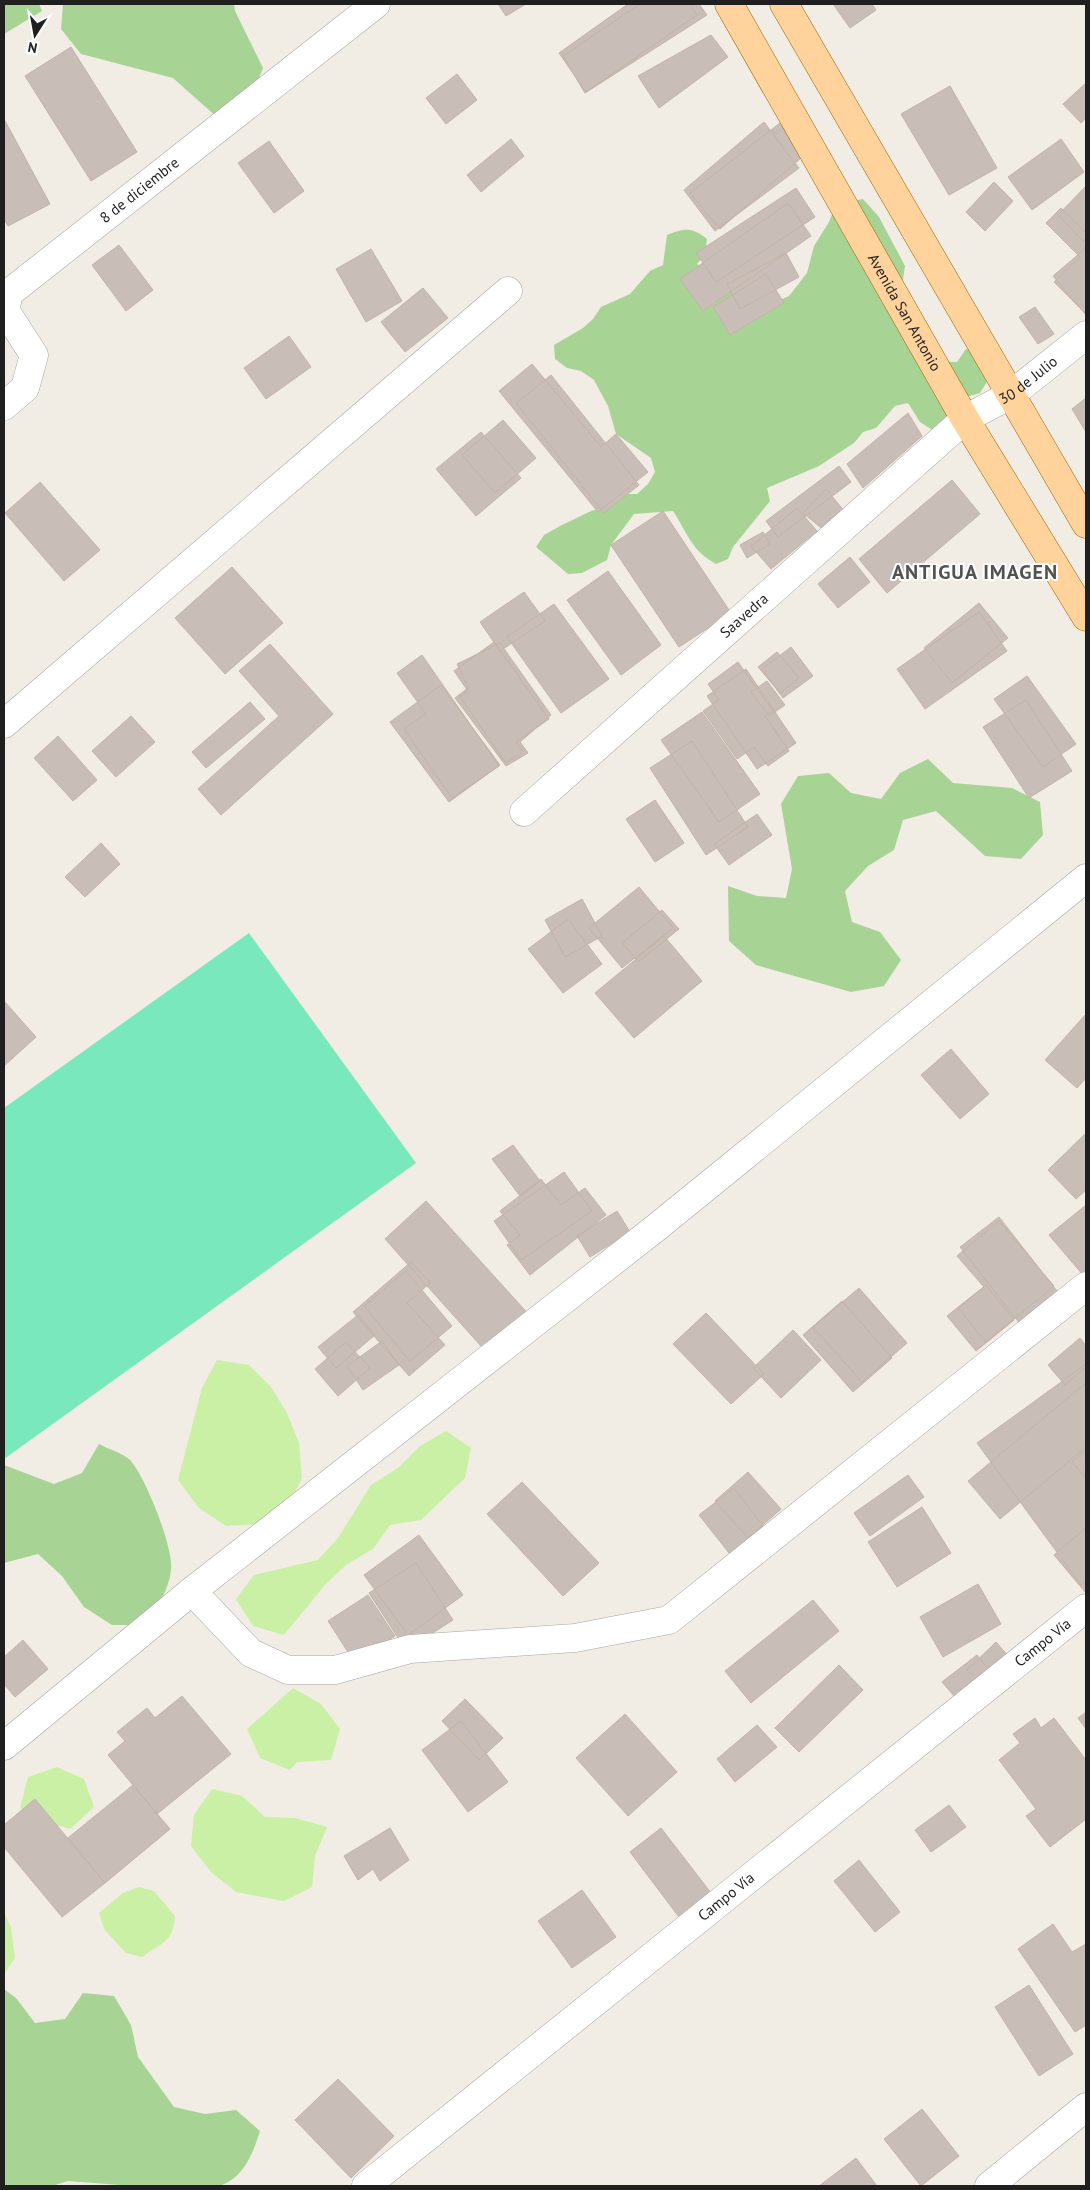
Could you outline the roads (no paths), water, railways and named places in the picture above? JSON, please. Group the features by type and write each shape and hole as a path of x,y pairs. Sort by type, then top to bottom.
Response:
{"main road":[{"name":"Avenida San Antonio","path":"729,4 965,419 1086,617"},
{"path":"784,4 1086,524"}],"street":[{"name":"8 de diciembre","path":"4,406 25,388 34,355 5,310 9,293 376,4"},
{"path":"4,724 508,291"},
{"name":"30 de Julio","path":"965,419 1012,394 1086,335"},
{"name":"Saavedra","path":"524,812 965,419"},
{"path":"4,1746 192,1591 657,1227 1086,878"},
{"path":"192,1591 251,1653 288,1670 335,1670 410,1649 575,1638 669,1620 1086,1286"},
{"name":"Campo Vía","path":"366,2186 1083,1610"},
{"path":"989,2186 1086,2107"}],"district":[{"name":"ANTIGUA IMAGEN","path":"975,572"}]}
